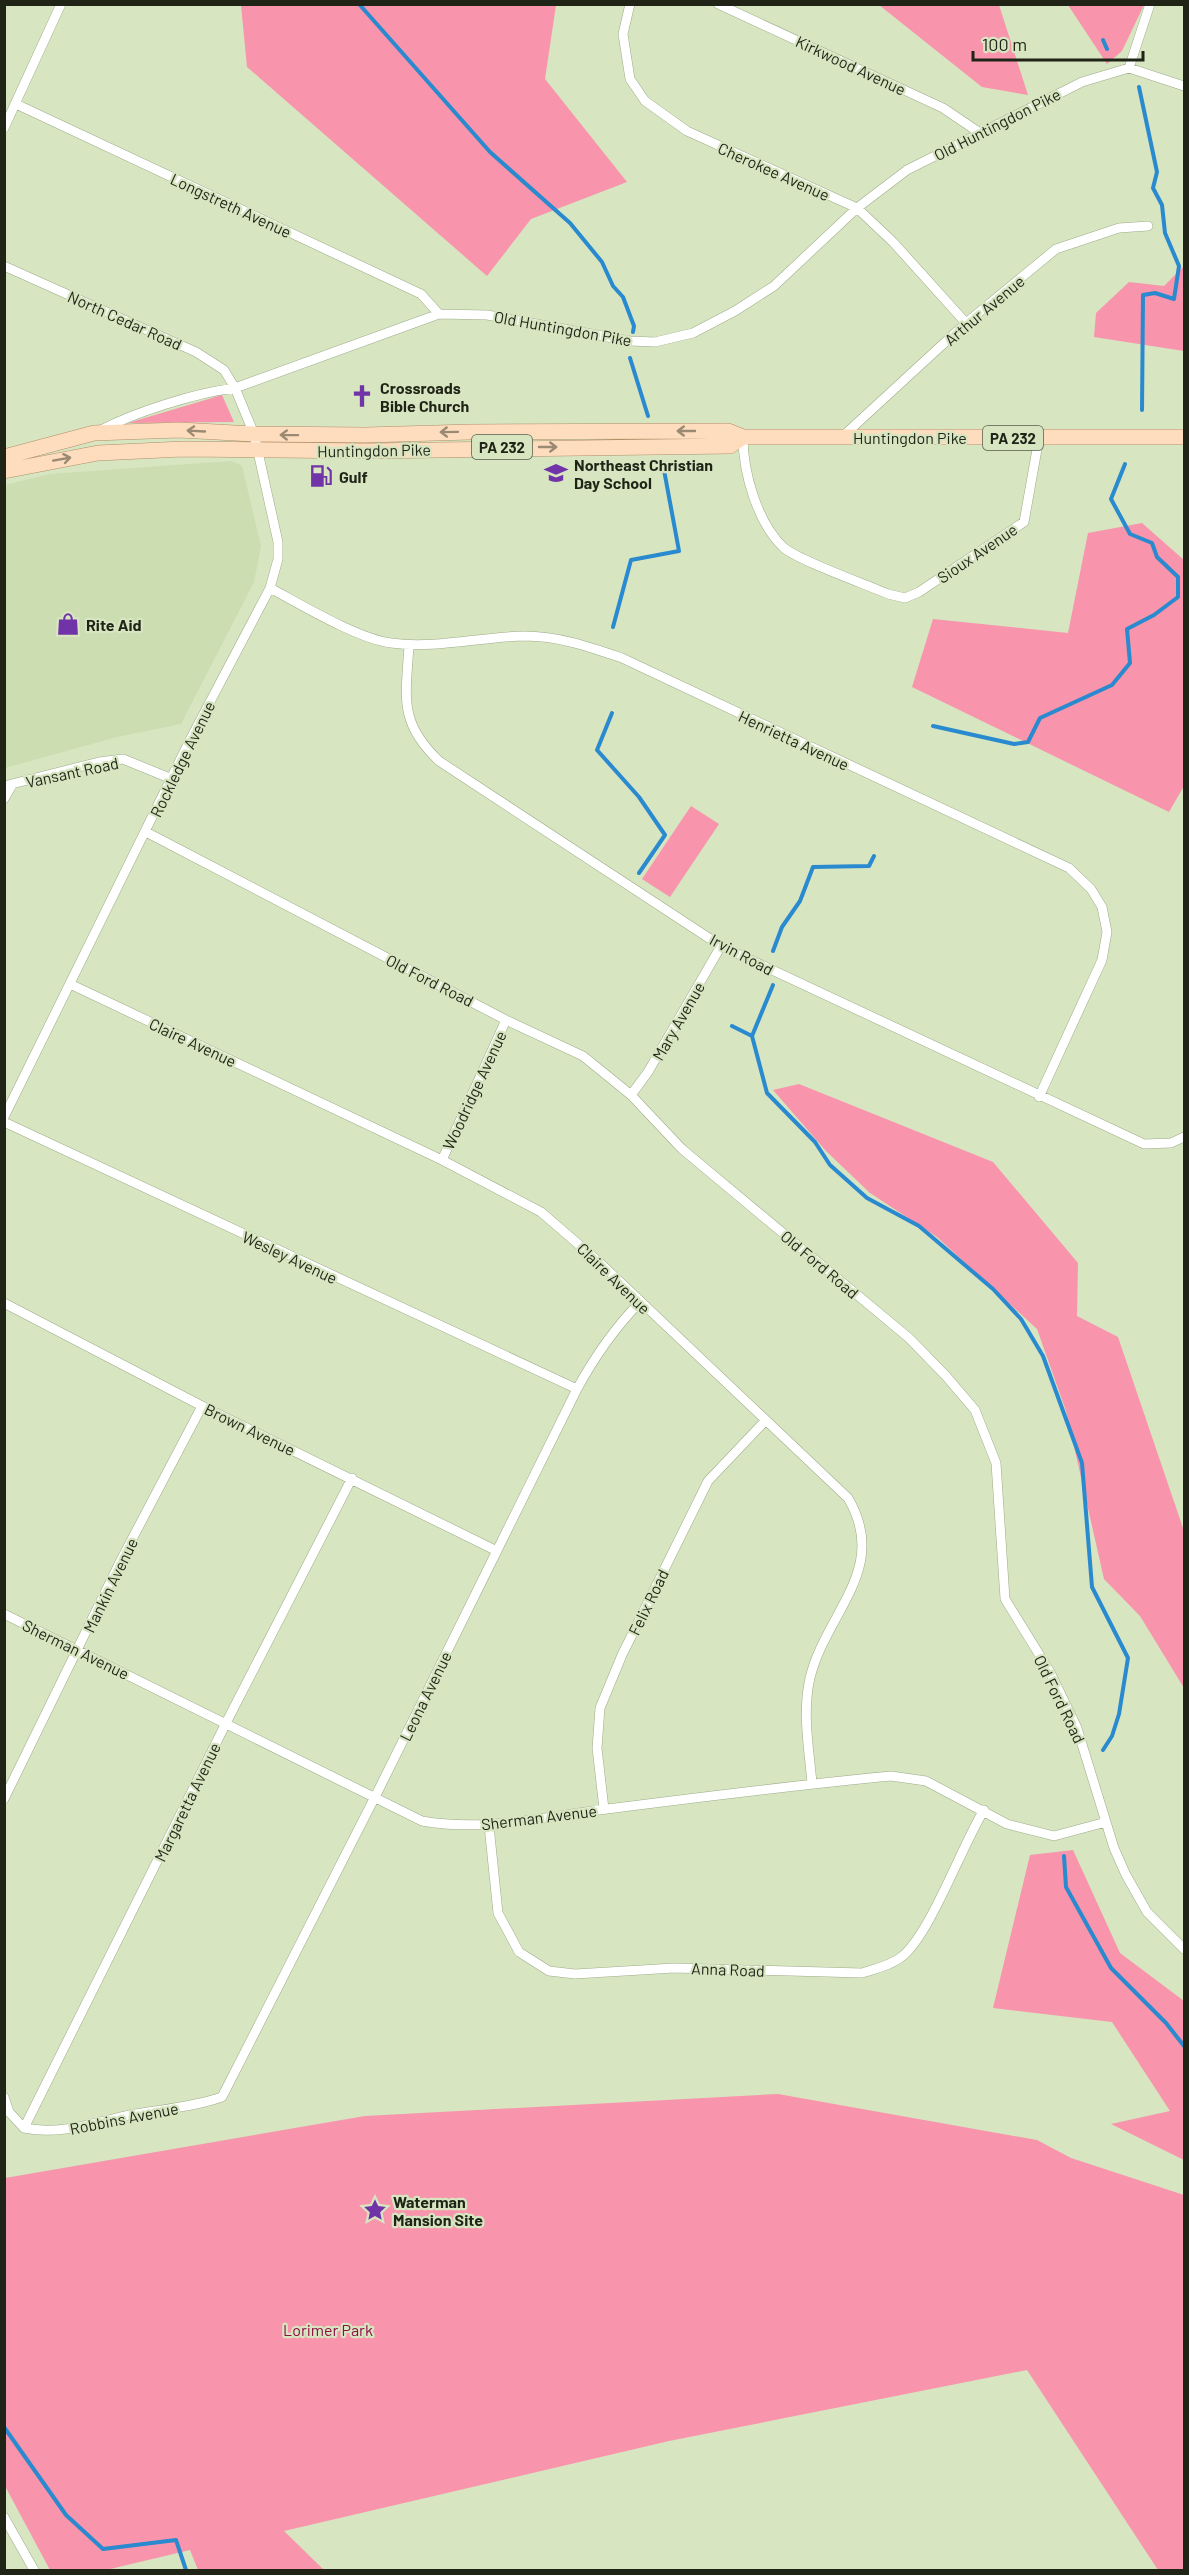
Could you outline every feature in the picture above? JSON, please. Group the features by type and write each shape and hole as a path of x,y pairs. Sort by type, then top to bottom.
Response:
{"main road":[{"name":"Huntingdon Pike","path":"4,456 94,433 179,430 254,434 728,431 743,437 1185,437"},
{"name":"Huntingdon Pike","path":"4,471 98,453 183,449 258,451 730,446 743,437"}],"street":[{"path":"4,128 61,4"},
{"name":"Cherokee Avenue","path":"630,4 623,34 624,45 630,79 645,101 687,131 857,208 893,242 966,323"},
{"name":"Kirkwood Avenue","path":"718,4 943,108 980,133"},
{"path":"1150,4 1129,68 1185,86"},
{"name":"Old Huntingdon Pike","path":"94,433 115,422 215,391 235,388 439,314 487,315 630,341 655,342 693,333 735,311 774,286 857,208 907,170 1082,82 1129,68"},
{"name":"Longstreth Avenue","path":"16,104 421,294 439,314"},
{"name":"Arthur Avenue","path":"842,437 966,323 1056,249 1119,228 1148,226"},
{"name":"North Cedar Road","path":"4,266 196,352 224,370 235,388"},
{"name":"Rockledge Avenue","path":"4,1117 270,588 278,559 278,542 254,434 235,388"},
{"name":"Sioux Avenue","path":"743,437 745,471 756,502 771,532 784,548 888,594 905,598 919,592 1024,522 1039,438"},
{"name":"Henrietta Avenue","path":"270,588 358,632 388,643 409,645 526,636 572,641 622,658 1069,868 1091,889 1102,907 1107,932 1102,960 1039,1097"},
{"name":"Irvin Road","path":"409,645 406,703 410,725 431,753 721,946 1039,1097 1144,1144 1171,1143 1185,1137"},
{"name":"Vansant Road","path":"8,786 99,762 123,759 172,779"},
{"path":"4,799 8,786"},
{"name":"Old Ford Road","path":"146,832 506,1020 583,1056 631,1095 682,1149 909,1338 975,1410 996,1463 1005,1599 1050,1672 1077,1728 1096,1783 1106,1822 1126,1875 1147,1911 1185,1949"},
{"name":"Mary Avenue","path":"631,1095 648,1072 721,946"},
{"name":"Claire Avenue","path":"70,984 442,1160 541,1212 599,1262 639,1303 848,1498 857,1514 864,1542 859,1572 819,1652 811,1676 807,1709 812,1784"},
{"name":"Woodridge Avenue","path":"442,1160 506,1020"},
{"name":"Wesley Avenue","path":"4,1122 577,1389"},
{"name":"Leona Avenue","path":"222,2097 374,1799 577,1389 598,1351 619,1323 639,1303"},
{"name":"Brown Avenue","path":"4,1304 202,1406 497,1551"},
{"name":"Mankin Avenue","path":"4,1800 120,1562 202,1406"},
{"name":"Felix Road","path":"604,1809 597,1748 600,1708 622,1655 708,1481 765,1421"},
{"name":"Margaretta Avenue","path":"24,2128 226,1723 352,1478"},
{"name":"Sherman Avenue","path":"4,1614 422,1821 451,1826 489,1826 604,1809 891,1776 926,1781 1007,1824 1054,1836 1106,1822"},
{"name":"Anna Road","path":"489,1826 498,1913 519,1952 549,1971 575,1974 674,1968 862,1973 885,1966 902,1957 920,1936 984,1810"},
{"path":"4,2097 9,2112 24,2128"},
{"name":"Robbins Avenue","path":"24,2128 39,2131 65,2130 204,2103 222,2097"},
{"path":"4,2517 34,2571"}],"shaded area":[{"path":"232,461 242,466 261,546 254,582 181,724 117,737 5,768 5,485 50,474"}],"green space":[{"path":"241,5 556,5 545,79 627,182 531,219 487,276 247,67"},
{"path":"879,5 999,5 1028,95 982,87"},
{"path":"1068,5 1144,5 1122,51 1107,64"},
{"path":"1184,266 1184,351 1094,337 1096,313 1129,282 1164,286"},
{"path":"222,395 234,422 128,423"},
{"path":"1142,523 1184,560 1184,786 1169,812 912,687 933,619 1068,633 1088,533"},
{"path":"691,806 719,824 670,897 642,879"},
{"path":"799,1084 993,1162 1078,1263 1077,1316 1118,1337 1184,1531 1184,1688 1140,1616 1104,1579 1066,1411 1037,1329 937,1237 870,1193 826,1151 773,1090"},
{"path":"1073,1850 1120,1953 1184,2001 1184,2160 1111,2124 1170,2111 1112,2022 993,2008 1030,1855"},
{"name":"Lorimer Park","path":"778,2094 1037,2140 1071,2158 1184,2195 1184,2570 1158,2570 1027,2370 669,2441 284,2531 324,2570 198,2570 190,2550 106,2570 50,2570 5,2486 5,2178 365,2116"}],"waterway":[{"path":"359,4 490,152 570,223 602,262 613,286 623,297 634,326 633,332"},
{"path":"1103,40 1107,49"},
{"path":"1139,87 1157,172 1153,188 1162,205 1165,233 1179,266 1174,299 1155,293 1143,295 1142,410"},
{"path":"630,358 648,416"},
{"path":"933,726 1014,744 1028,742 1040,718 1112,685 1130,663 1127,629 1154,615 1178,597 1178,577 1157,557 1152,543 1130,534 1111,499 1125,464"},
{"path":"613,627 631,560 679,551 664,470"},
{"path":"612,713 597,750 639,797 665,835 639,873"},
{"path":"773,951 782,927 800,901 813,867 869,866 874,856"},
{"path":"773,985 752,1036 767,1093 815,1142 830,1165 867,1198 919,1226 993,1289 1021,1319 1043,1356 1082,1463 1092,1587 1128,1658 1119,1714 1112,1736 1103,1750"},
{"path":"732,1026 752,1036"},
{"path":"1064,1856 1066,1887 1111,1968 1166,2023 1184,2046"},
{"path":"4,2427 66,2515 103,2549 176,2540 186,2570"}],"place":[{"name":"Crossroads Bible Church","path":"362,396"},
{"name":"Northeast Christian Day School","path":"556,473"},
{"name":"Gulf","path":"321,476"},
{"name":"Rite Aid","path":"68,624"},
{"name":"Waterman Mansion Site","path":"375,2210"}]}
